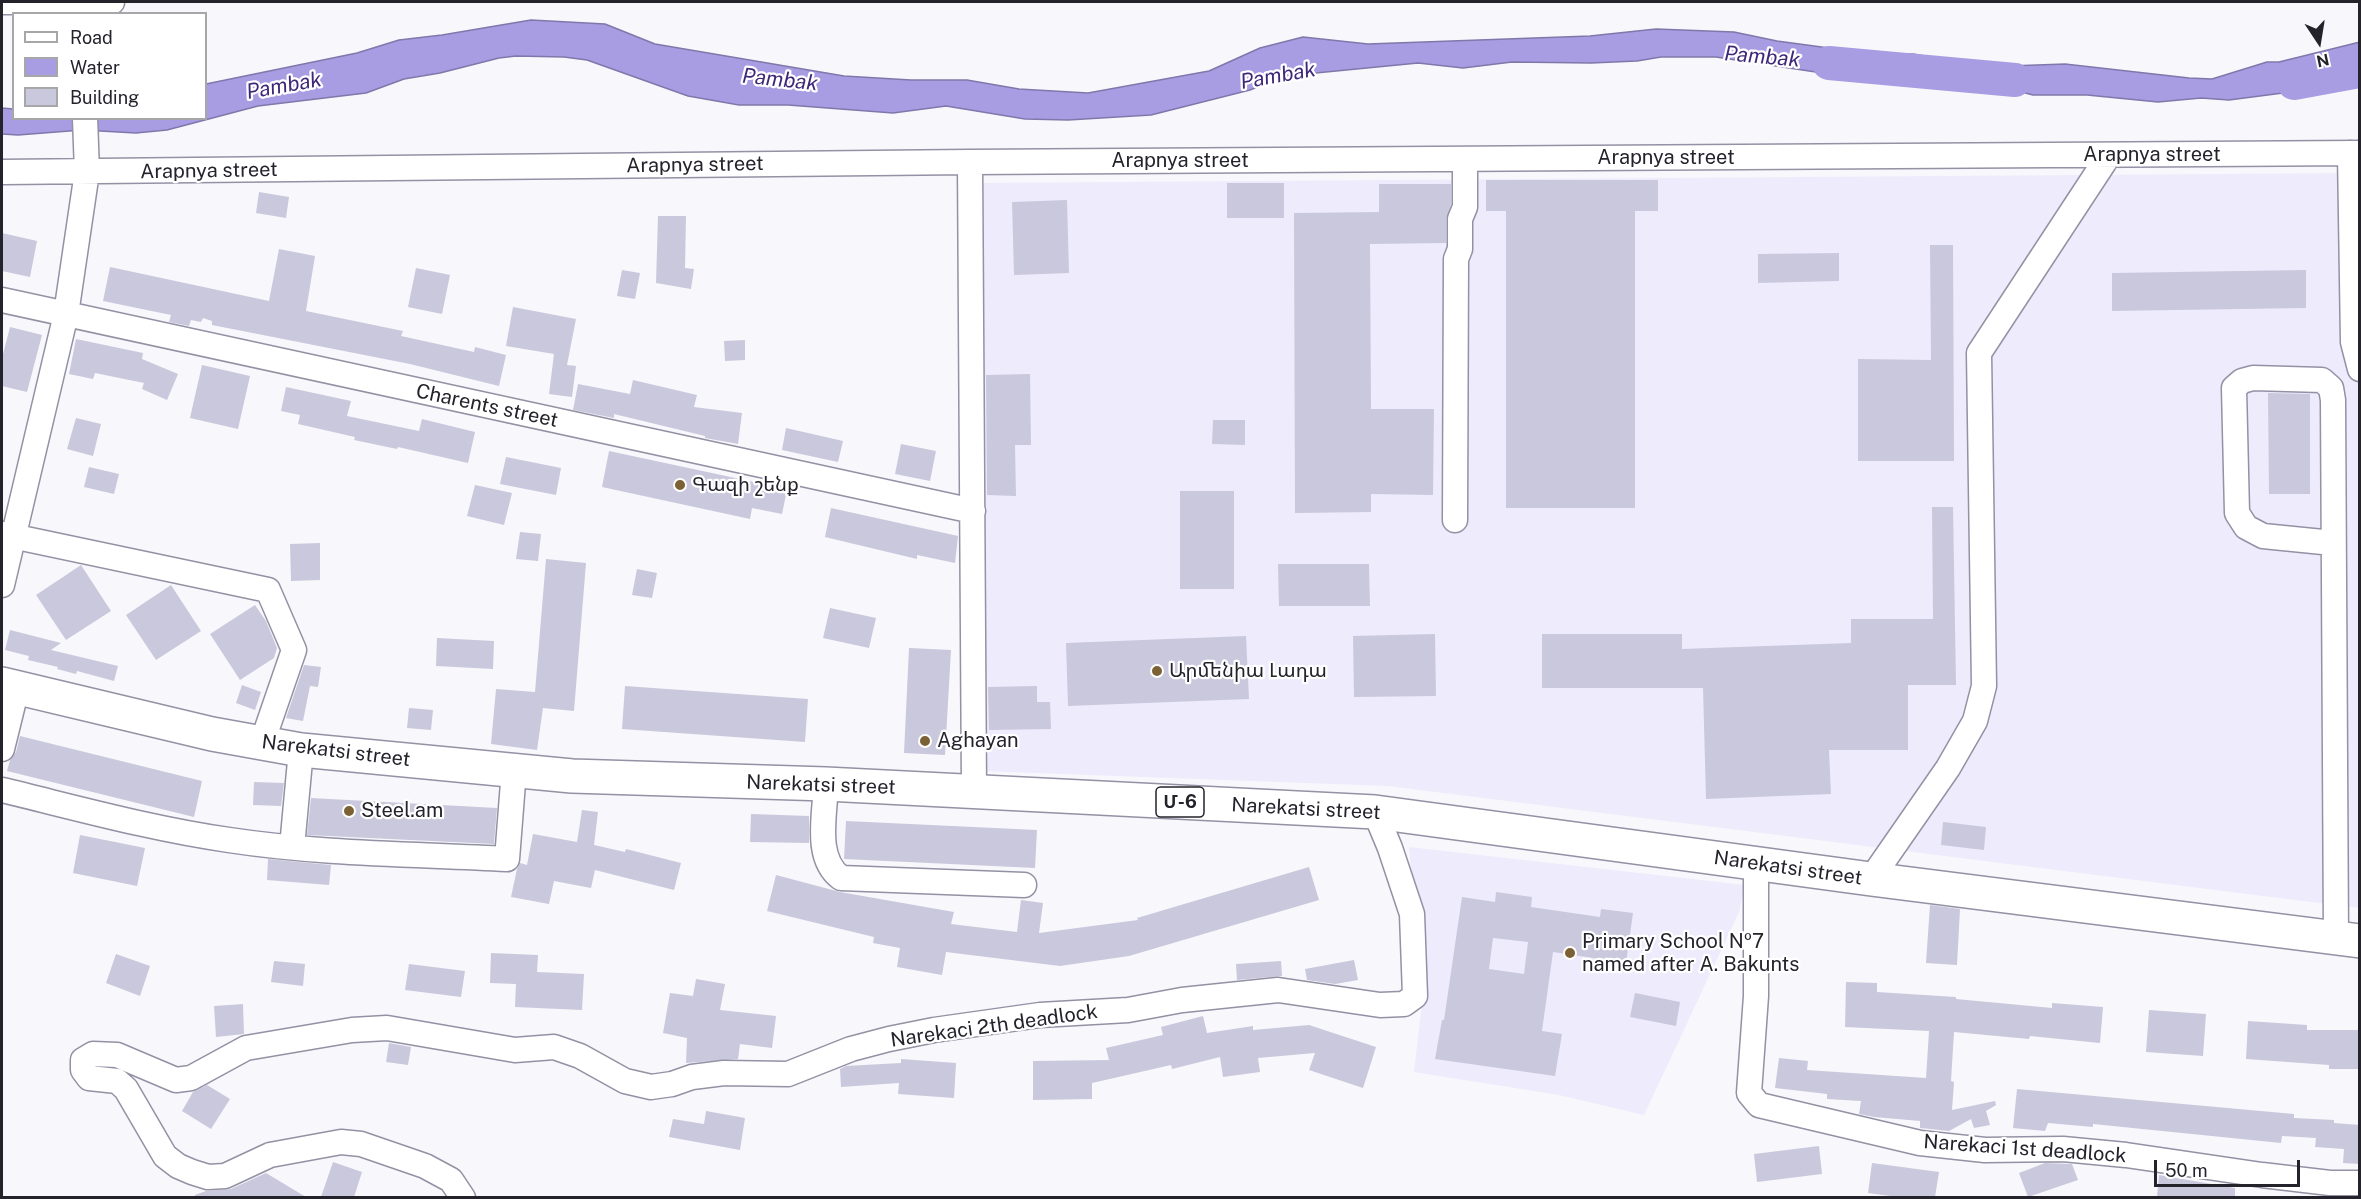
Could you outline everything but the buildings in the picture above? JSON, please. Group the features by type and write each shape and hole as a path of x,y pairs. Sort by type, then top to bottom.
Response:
{"highway":[{"name":"Narekatsi street","path":"9,686 212,734 301,750 572,776 826,784 1375,812 1870,879 2348,939"}],"street":[{"path":"2,2 112,2"},
{"path":"2,585 8,536 66,314 87,172 84,143 85,120"},
{"path":"2355,153 2353,342 2360,369"},
{"name":"Arapnya street","path":"2,172 970,162 2355,153"},
{"path":"1870,879 1948,768 1975,722 1984,686 1979,353 2109,155"},
{"path":"1455,520 1456,259 1460,249 1460,219 1465,207 1465,159"},
{"path":"970,162 974,792"},
{"name":"Charents street","path":"2,300 973,511"},
{"path":"2333,543 2263,536 2246,527 2237,513 2234,388 2242,381 2253,378 2322,380 2331,388 2333,400 2333,543 2348,939"},
{"path":"8,536 268,590 294,650 262,743"},
{"path":"2,749 9,686"},
{"path":"292,847 301,750"},
{"path":"2,790 153,826 229,840 292,847 507,859 514,770"},
{"path":"826,784 824,850 827,863 841,878 1024,885"},
{"name":"Narekaci 2th deadlock","path":"463,1197 451,1180 433,1171 361,1144 341,1142 270,1155 225,1176 208,1177 192,1172 178,1166 165,1156 126,1089 117,1081 89,1078 83,1070 83,1060 93,1054 117,1055 176,1080 191,1078 246,1048 352,1030 387,1028 515,1050 554,1047 580,1056 625,1081 651,1087 672,1084 692,1077 724,1073 788,1074 851,1049 934,1030 1040,1016 1128,1010 1182,1000 1278,990 1380,1005 1404,1004 1415,996 1412,914 1390,848 1375,812"},
{"name":"Narekaci 1st deadlock","path":"1756,863 1756,996 1749,1093 1759,1105 1920,1143 1985,1150 2063,1149 2126,1155 2330,1183 2360,1183"}],"shaded area":[{"path":"2359,173 2359,908 1388,786 981,771 982,183"},
{"name":"Primary School №7 named after A. Bakunts","path":"1409,847 1745,885 1739,912 1644,1115 1559,1095 1414,1072 1423,995"}],"water":[{"path":"531,20 605,24 655,44 844,76 911,80 967,80 1019,89 1088,93 1209,71 1260,48 1303,37 1368,44 1590,36 1656,29 1734,32 1777,41 1881,55 1913,54 1965,63 2009,66 2065,64 2212,79 2267,62 2279,62 2360,42 2359,68 2283,93 2229,100 2201,98 2158,102 2087,95 2033,95 1982,82 1966,74 1935,73 1887,64 1853,73 1829,74 1716,57 1661,57 1637,61 1591,63 1512,62 1463,68 1418,63 1285,76 1250,90 1151,115 1068,120 1025,119 946,106 893,113 788,105 739,105 688,96 587,60 516,56 404,79 366,93 258,106 207,119 207,84 357,53 399,40"},
{"path":"2,108 12,109 12,120 205,120 167,130 136,133 82,130 18,135 2,134"}],"waterway":[{"name":"Pambak","path":"1829,63 2015,80"},
{"name":"Pambak","path":"2294,83 2360,71"}],"place":[{"name":"Գազի շենք","path":"680,485"},
{"name":"Արմենիա Լադա","path":"1157,671"},
{"name":"Aghayan","path":"925,741"},
{"name":"Steel.am","path":"349,811"},
{"name":"Primary School №7 named after A. Bakunts","path":"1570,953"}]}
